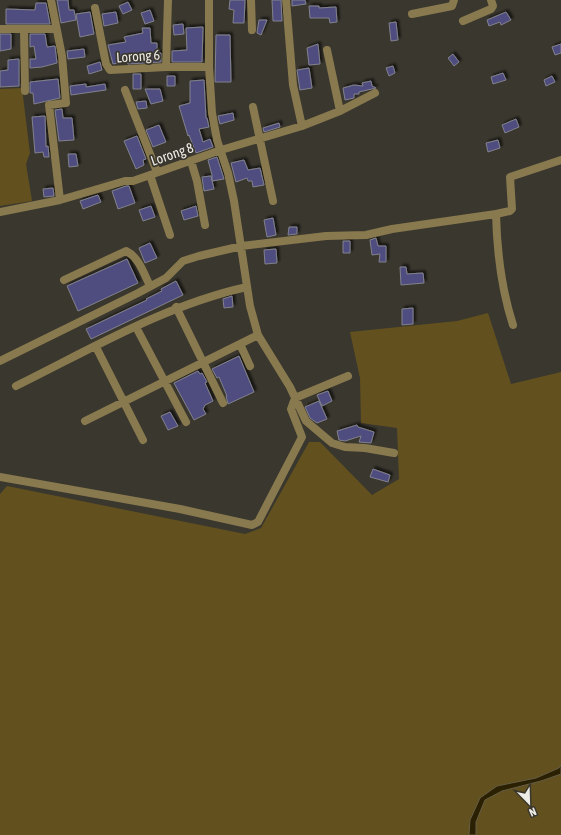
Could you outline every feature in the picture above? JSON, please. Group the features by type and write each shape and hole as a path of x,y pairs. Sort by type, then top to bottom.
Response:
{"street":[{"path":"51,0 63,62 66,103 49,105 60,200"},
{"path":"166,67 168,0"},
{"path":"209,0 209,67 212,113 217,140 234,200 247,286 258,336 284,376 306,421 332,443 345,447 365,448 394,453"},
{"path":"252,0 252,30"},
{"path":"286,0 294,85 302,126"},
{"path":"412,14 452,6 454,0"},
{"path":"463,21 491,9 493,6 491,0"},
{"name":"Lorong 6","path":"95,8 106,64 110,70 166,67 209,67"},
{"path":"0,29 56,29"},
{"path":"24,30 25,91"},
{"path":"327,50 340,111"},
{"path":"125,90 154,174 170,235"},
{"name":"Lorong 8","path":"0,212 60,200 125,181 133,181 221,150 302,126 340,111 375,93"},
{"path":"253,107 261,139 273,202"},
{"path":"0,361 166,278 183,261 242,246 326,236 366,235 392,229 510,211 512,209 510,177 561,160"},
{"path":"191,161 197,181 205,225"},
{"path":"496,214 498,255 504,298 513,325"},
{"path":"64,280 126,250 132,253 136,258 150,286"},
{"path":"16,386 176,308 222,292 247,286"},
{"path":"176,308 223,403"},
{"path":"136,327 186,422"},
{"path":"85,421 164,380 258,336"},
{"path":"240,344 250,366"},
{"path":"96,346 143,440"},
{"path":"0,477 172,508 252,525 258,522 302,437 290,408 295,398 348,376"}],"shaded area":[{"path":"22,88 30,153 26,164 32,201 0,206 0,89"},
{"path":"488,313 511,384 561,372 561,765 559,768 536,778 497,786 480,798 470,820 469,835 0,835 0,494 7,486 245,534 261,528 309,442 320,442 372,495 399,479 397,428 361,423 360,378 350,332 457,321"},
{"path":"561,765 561,774 502,791 485,800 476,822 476,835 469,835 470,820 480,798 497,786 536,778 559,768"},
{"path":"561,774 561,835 476,835 476,822 484,800 502,791"}],"building":[{"path":"57,0 68,0 69,10 74,10 76,20 61,23"},
{"path":"230,0 245,0 244,23 233,23 234,10 229,9"},
{"path":"272,0 281,0 282,21 273,21"},
{"path":"292,0 305,0 306,4 292,6"},
{"path":"128,2 132,10 123,14 119,6"},
{"path":"36,3 46,3 50,24 6,24 6,9 35,10"},
{"path":"309,6 319,6 319,8 336,7 337,22 330,23 329,18 310,18"},
{"path":"150,10 154,21 145,24 141,13"},
{"path":"90,12 94,34 80,37 76,14"},
{"path":"116,12 118,23 104,26 102,14"},
{"path":"506,12 511,20 501,25 500,22 489,26 487,20"},
{"path":"259,20 267,20 261,35 257,33"},
{"path":"396,22 398,40 391,41 389,23"},
{"path":"183,24 184,34 174,35 173,25"},
{"path":"203,27 202,62 172,62 172,51 187,50 186,28"},
{"path":"142,28 150,28 151,43 157,43 157,53 161,53 161,62 128,64 127,61 113,64 108,45 126,42 124,37 143,33"},
{"path":"0,34 11,34 11,49 0,51"},
{"path":"30,34 45,34 47,47 55,46 57,63 42,67 30,68 30,59 36,59 34,46 30,47"},
{"path":"216,35 230,35 231,82 215,82"},
{"path":"318,44 320,64 309,65 307,48"},
{"path":"561,44 561,53 555,55 552,47"},
{"path":"84,49 85,57 68,59 67,51"},
{"path":"453,54 459,62 454,66 448,58"},
{"path":"19,59 19,86 0,87 0,71 8,70 8,60"},
{"path":"100,62 102,70 89,74 87,66"},
{"path":"393,66 395,73 389,76 386,68"},
{"path":"309,68 312,88 300,90 297,70"},
{"path":"503,73 506,80 493,84 491,77"},
{"path":"133,74 141,74 141,89 133,89"},
{"path":"167,76 175,76 175,86 167,86"},
{"path":"552,76 555,82 546,86 544,80"},
{"path":"58,79 60,98 34,104 33,93 30,93 30,82"},
{"path":"204,80 206,118 209,127 199,129 203,142 210,139 213,147 196,153 189,135 188,136 179,106 190,103 190,81"},
{"path":"371,81 372,86 376,88 359,92 359,94 354,94 354,98 345,100 343,88 354,85 363,86 362,83"},
{"path":"86,84 86,87 105,84 106,90 71,95 70,86"},
{"path":"145,89 160,89 163,101 151,104"},
{"path":"146,101 147,108 138,109 136,102"},
{"path":"62,109 63,118 72,118 74,140 59,141 55,110"},
{"path":"233,113 234,120 220,124 218,116"},
{"path":"45,116 46,147 48,146 49,157 44,157 43,152 35,153 32,117"},
{"path":"516,119 519,127 505,133 502,125"},
{"path":"279,123 280,127 264,132 263,128"},
{"path":"159,125 166,142 153,147 146,130"},
{"path":"137,136 146,159 143,160 144,165 136,169 124,141"},
{"path":"498,140 500,148 488,152 486,143"},
{"path":"68,154 76,154 78,166 69,167"},
{"path":"217,157 224,179 212,181 208,160"},
{"path":"244,160 248,170 260,168 264,185 253,187 252,181 248,181 247,178 236,182 231,163"},
{"path":"211,176 214,189 204,191 202,177"},
{"path":"129,186 135,203 118,209 112,191"},
{"path":"53,188 54,196 44,197 43,189"},
{"path":"98,195 101,202 83,209 80,201"},
{"path":"151,206 155,217 143,221 139,210"},
{"path":"196,206 198,216 184,220 181,211"},
{"path":"273,218 276,235 267,237 264,220"},
{"path":"289,227 297,227 297,234 288,235"},
{"path":"376,238 378,246 386,246 386,262 379,262 380,254 372,255 370,240"},
{"path":"343,241 350,241 350,253 343,253"},
{"path":"150,243 157,258 145,263 139,248"},
{"path":"276,249 277,263 265,264 264,250"},
{"path":"127,259 138,283 78,311 67,286"},
{"path":"400,267 406,267 407,274 423,273 424,283 401,285"},
{"path":"176,281 183,295 91,339 86,329 147,300 146,299 162,291 161,289"},
{"path":"232,296 233,307 224,308 223,299"},
{"path":"413,308 413,324 402,325 402,309"},
{"path":"239,356 254,392 228,404 227,396 219,377 217,378 212,369"},
{"path":"198,371 200,374 202,373 207,382 205,383 213,401 205,405 203,409 206,414 194,420 174,383"},
{"path":"328,391 332,401 322,406 317,395"},
{"path":"319,401 327,419 317,423 310,418 305,407"},
{"path":"170,412 178,426 168,430 161,416"},
{"path":"357,425 358,427 374,432 371,443 359,442 361,436 345,441 339,440 337,431"},
{"path":"373,469 390,475 388,482 370,477"}]}
